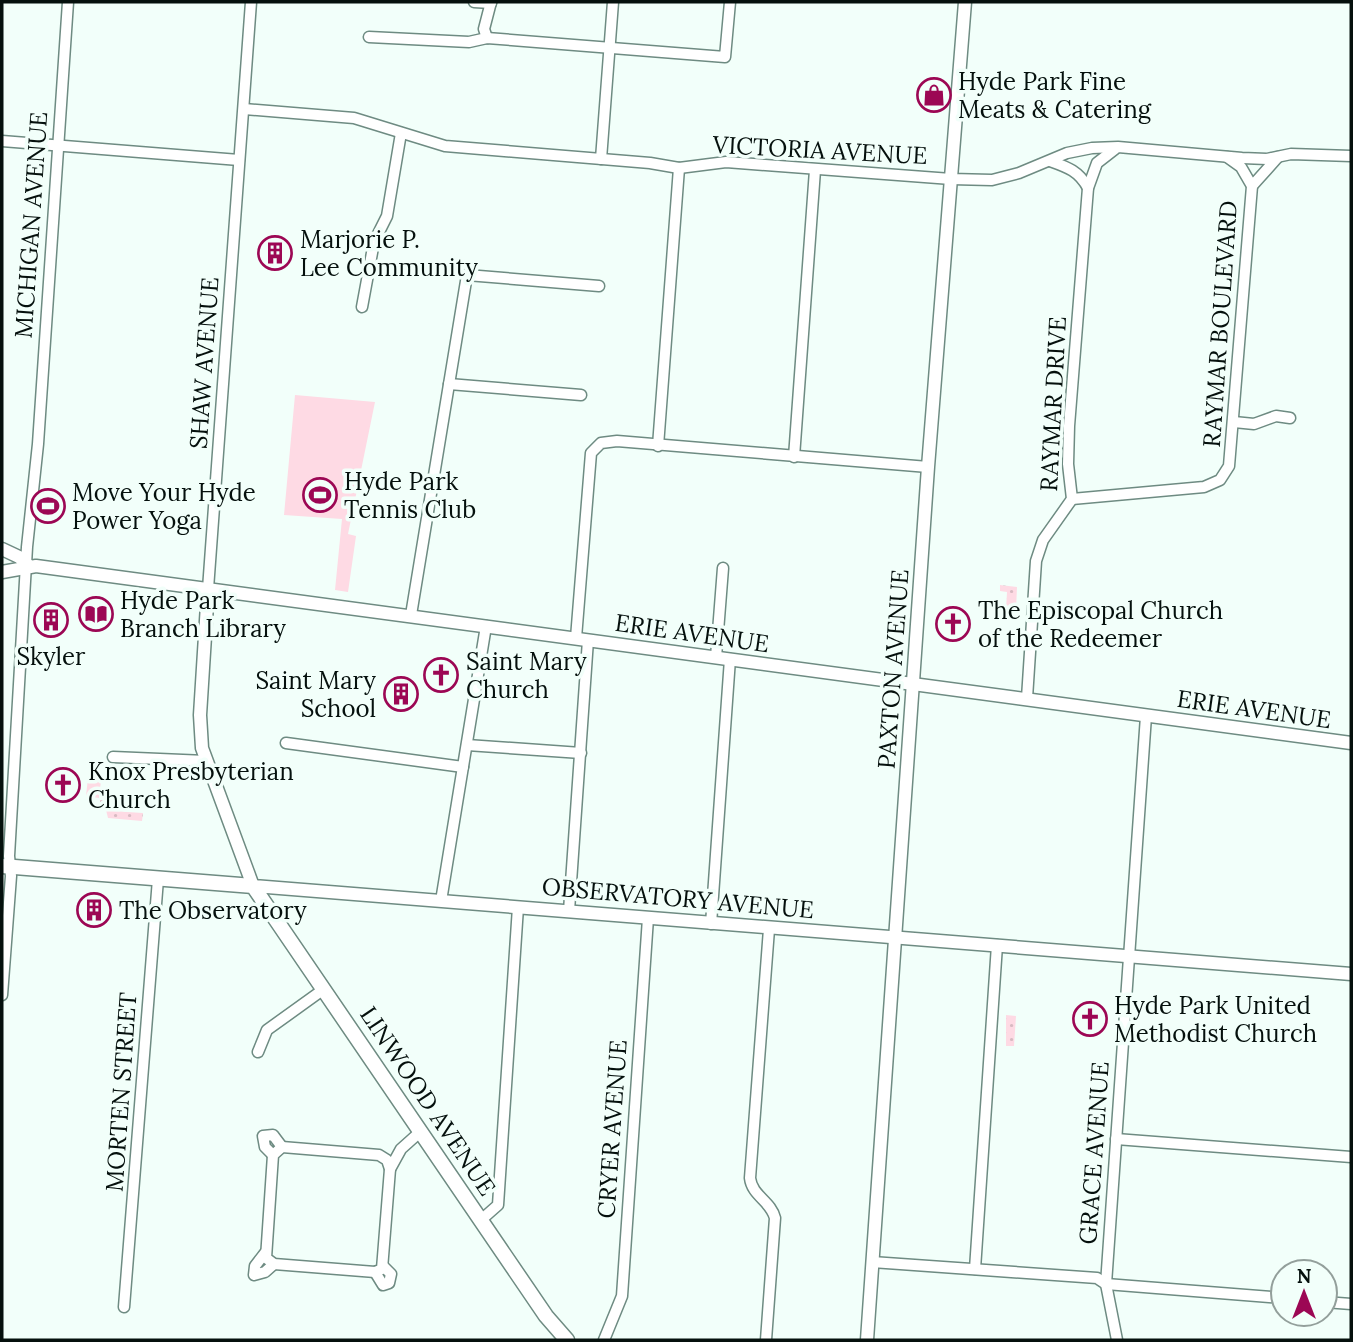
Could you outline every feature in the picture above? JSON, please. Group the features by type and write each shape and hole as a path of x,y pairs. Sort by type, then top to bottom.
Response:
{"main road":[{"name":"OBSERVATORY AVENUE","path":"6,866 253,886"},
{"name":"LINWOOD AVENUE","path":"253,886 546,1315 567,1340"}],"street":[{"name":"MICHIGAN AVENUE","path":"2,995 6,866 68,2"},
{"name":"SHAW AVENUE","path":"251,2 200,715 206,761 253,886"},
{"path":"474,2 491,2 485,29 487,38"},
{"path":"601,159 613,2"},
{"path":"369,37 469,42 487,38 725,57 730,2"},
{"name":"PAXTON AVENUE","path":"867,1340 928,467 965,2"},
{"name":"VICTORIA AVENUE","path":"244,109 355,118 445,146 601,159 679,169 726,162 951,180 992,180 1092,148 1118,147 1227,157 1278,157 1291,154 1351,156"},
{"path":"362,307 374,242 387,216 401,133"},
{"path":"2,142 239,160"},
{"name":"RAYMAR DRIVE","path":"1027,698 1036,561 1043,540 1072,499 1068,464 1069,425 1088,188 1097,163 1118,147"},
{"name":"RAYMAR BOULEVARD","path":"1072,499 1213,485 1229,466 1252,186 1241,167 1227,157"},
{"name":"RAYMAR BOULEVARD","path":"1252,186 1278,157"},
{"path":"1050,161 1072,169 1088,188"},
{"path":"658,446 679,169"},
{"path":"794,457 815,170"},
{"path":"411,615 467,275 599,286"},
{"path":"449,384 581,395"},
{"path":"1234,422 1254,424 1276,416 1290,418"},
{"path":"569,911 581,753 582,639 591,453 594,448 608,441 928,467"},
{"name":"ERIE AVENUE","path":"2,549 19,556 28,565"},
{"name":"ERIE AVENUE","path":"2,572 28,565 1351,743"},
{"path":"716,657 723,568"},
{"path":"441,901 486,626"},
{"path":"711,924 730,659"},
{"name":"GRACE AVENUE","path":"1117,1340 1106,1284 1146,716"},
{"path":"286,743 463,767"},
{"path":"467,745 581,753"},
{"path":"113,757 206,761"},
{"name":"MORTEN STREET","path":"124,1307 158,879"},
{"name":"OBSERVATORY AVENUE","path":"253,886 1351,974"},
{"path":"481,1220 498,1205 518,907"},
{"name":"CRYER AVENUE","path":"604,1340 622,1296 648,918"},
{"path":"766,1340 775,1218 770,1207 754,1192 750,1178 769,929"},
{"path":"975,1269 997,945"},
{"path":"258,1052 267,1030 324,989"},
{"path":"401,1149 379,1155 278,1151 265,1253 255,1266 254,1275 265,1272 274,1264 379,1269 390,1169 401,1149 420,1132"},
{"path":"1116,1139 1351,1157"},
{"path":"379,1155 387,1160 390,1169"},
{"path":"265,1253 274,1264"},
{"path":"872,1262 1097,1278 1106,1284 1269,1297"}],"shaded area":[{"name":"Hyde Park Tennis Club","path":"295,395 375,402 348,534 356,536 348,592 335,590 342,519 284,515"},
{"path":"1000,585 1017,587 1016,610 1006,610 1007,592 1000,591"},
{"path":"96,771 102,772 99,798 86,796 88,778"},
{"path":"100,800 111,801 111,811 143,813 142,821 108,818 106,810 100,809"},
{"path":"1006,1015 1016,1016 1014,1046 1006,1046"}],"place":[{"name":"Hyde Park Fine Meats & Catering","path":"934,95"},
{"name":"Marjorie P. Lee Community","path":"275,253"},
{"name":"Hyde Park Tennis Club","path":"320,495"},
{"name":"Move Your Hyde Power Yoga","path":"48,506"},
{"name":"Hyde Park Branch Library","path":"96,614"},
{"name":"Skyler","path":"51,620"},
{"name":"The Episcopal Church of the Redeemer","path":"953,624"},
{"name":"Saint Mary Church","path":"441,675"},
{"name":"Saint Mary School","path":"401,694"},
{"name":"Knox Presbyterian Church","path":"63,785"},
{"name":"The Observatory","path":"94,910"},
{"name":"Hyde Park United Methodist Church","path":"1090,1019"}]}
